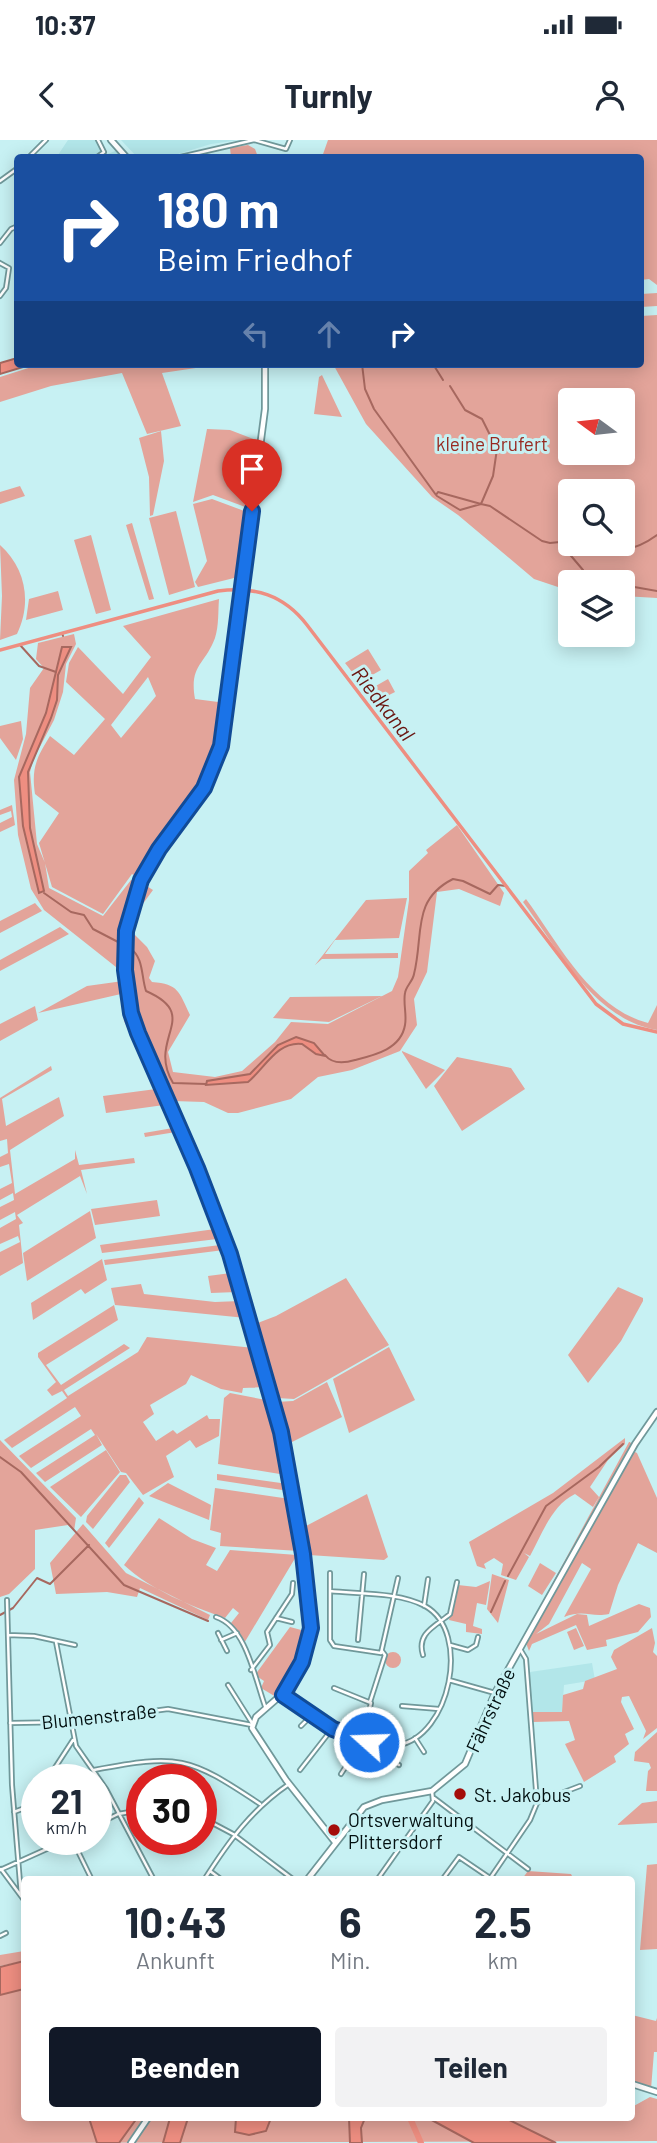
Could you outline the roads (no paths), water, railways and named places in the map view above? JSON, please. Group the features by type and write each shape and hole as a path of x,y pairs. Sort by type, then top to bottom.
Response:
{"main road":[{"path":"111,140 123,154"},
{"path":"265,368 265,409 219,753 201,793 159,849 141,880 126,931 125,970 131,1013 138,1033 209,1196 242,1292 281,1432 302,1547 309,1637 298,1672 283,1695 252,1724 255,1736 335,1842"},
{"name":"Fährstraße","path":"310,1876 355,1816 372,1802 432,1791 465,1764 495,1693 635,1444 657,1412"},
{"path":"635,2085 657,2092"},
{"path":"131,2143 146,2121"}],"street":[{"path":"33,154 46,140"},
{"path":"193,154 254,140 286,149 290,140"},
{"path":"0,243 14,227"},
{"path":"0,263 9,268 11,274 0,296"},
{"path":"330,1573 332,1645 378,1653 382,1651"},
{"path":"358,1640 364,1574"},
{"path":"341,1774 362,1741 370,1702 383,1665 385,1655 382,1651 398,1578"},
{"path":"424,1606 428,1579"},
{"path":"424,1655 422,1640 429,1629 450,1614 457,1582"},
{"path":"251,1670 271,1645 267,1632 292,1594 293,1583"},
{"path":"283,1695 333,1729 362,1741 391,1745 415,1738 427,1728 439,1709 449,1680 450,1646 441,1621 424,1606 395,1598 330,1591"},
{"path":"7,1600 14,1812 21,1895"},
{"path":"216,1616 226,1621 237,1633 266,1709"},
{"path":"276,1618 292,1622"},
{"path":"218,1633 226,1651"},
{"path":"221,1640 237,1633"},
{"path":"8,1635 34,1636 75,1645"},
{"path":"450,1646 468,1650 476,1645 478,1637"},
{"path":"56,1642 74,1740 89,1764"},
{"path":"492,1876 533,1816 537,1802 526,1659 520,1649"},
{"path":"449,1680 495,1693"},
{"path":"228,1685 252,1724"},
{"path":"334,1688 370,1702"},
{"path":"402,1706 439,1709"},
{"name":"Blumenstraße","path":"10,1723 71,1722 168,1709 252,1724"},
{"path":"301,1726 312,1715"},
{"path":"300,1770 333,1729"},
{"path":"415,1738 424,1752"},
{"path":"58,1764 74,1740"},
{"path":"385,1767 391,1745"},
{"path":"388,1759 399,1765"},
{"path":"112,1767 149,1760 187,1762 213,1772 260,1804"},
{"path":"207,1876 233,1834 260,1804 289,1784"},
{"path":"537,1802 580,1786"},
{"path":"432,1791 434,1798 507,1856 528,1869"},
{"path":"380,1876 434,1798"},
{"path":"112,1803 152,1876"},
{"path":"14,1812 21,1809"},
{"path":"112,1817 126,1813"},
{"path":"217,1826 233,1834 289,1876"},
{"path":"21,1895 1,1870 34,1855"},
{"path":"79,1855 90,1876"},
{"path":"445,1876 459,1857 486,1876"},
{"path":"210,1871 217,1876"},
{"path":"0,1936 6,1933"}],"waterway":[{"path":"362,368 365,389 374,409 436,495 438,492 481,504 493,476 497,449"},
{"path":"436,368 443,380"},
{"path":"450,386 465,410 482,419 493,441"},
{"path":"437,496 460,510 481,504 490,506 542,541 558,542"},
{"path":"635,547 657,535"},
{"path":"571,556 583,570"},
{"path":"635,587 657,591"},
{"name":"Riedkanal","path":"0,650 218,591 256,592 289,606 307,625 596,1004 623,1024 657,1032"},
{"path":"20,645 39,666 56,672"},
{"path":"325,1055 335,1061 351,1061 386,1050 403,1033 406,1017 405,993 414,974 425,908 440,888 453,879 490,894 498,885 506,886"},
{"path":"44,893 71,912 84,915 93,929 120,943"},
{"path":"130,948 140,962 146,991 162,1000 170,1010 172,1019 165,1053 166,1067 173,1083 206,1084"},
{"path":"508,1576 546,1506 599,1467 623,1444"},
{"path":"0,1457 21,1472 124,1585 208,1621"},
{"path":"0,1615 13,1608 37,1578 50,1584 89,1545"},
{"path":"491,1612 505,1581"},
{"path":"411,2121 421,2143"}],"place":[{"name":"St. Jakobus","path":"460,1794"},
{"name":"Ortsverwaltung Plittersdorf","path":"334,1830"}],"park label":[{"name":"kleine Brufert","path":"492,443"}]}
